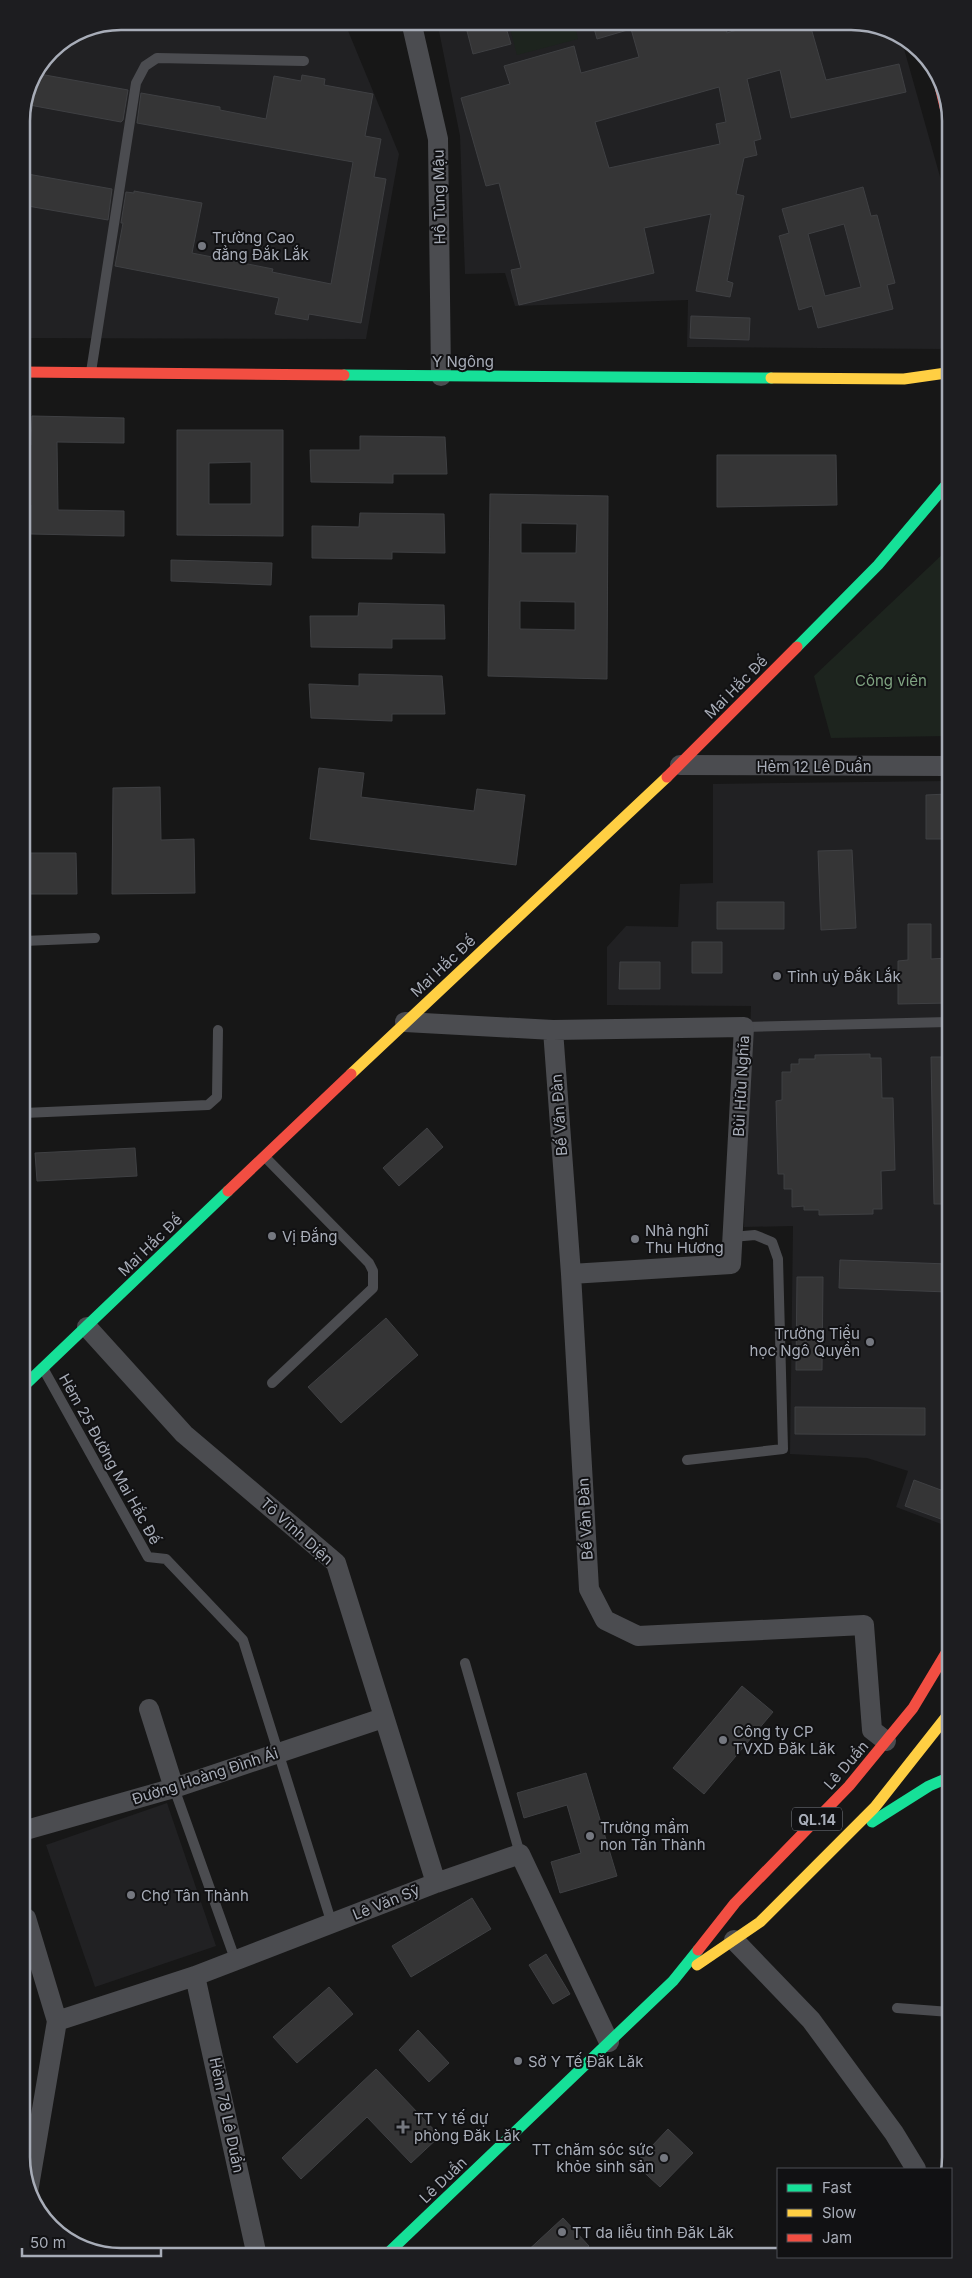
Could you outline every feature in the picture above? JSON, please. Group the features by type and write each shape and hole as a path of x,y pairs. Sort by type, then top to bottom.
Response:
{"street":[{"name":"Hồ Tùng Mậu","path":"413,30 438,139 441,376"},
{"name":"Y Ngông","path":"30,372 904,378 942,373"},
{"name":"Y Ngông","path":"904,378 931,386"},
{"name":"Mai Hắc Đế","path":"30,1381 405,1022 680,765 878,564 942,490"},
{"name":"Mai Hắc Đế","path":"878,564 931,522"},
{"name":"Hẻm 12 Lê Duẩn","path":"680,765 942,766"},
{"name":"Bùi Hữu Nghĩa","path":"405,1022 553,1030 744,1027 731,1264 571,1274"},
{"name":"Bế Văn Đàn","path":"553,1030 571,1274 589,1589 605,1620 638,1636 864,1625 872,1730 886,1741"},
{"name":"Tô Vĩnh Diện","path":"87,1327 184,1434 336,1563 436,1883"},
{"name":"Lê Duẩn","path":"393,2248 674,1981 735,1903 849,1786 914,1708 942,1660"},
{"path":"149,1709 174,1788"},
{"name":"Đường Hoàng Đình Ái","path":"30,1829 174,1788 383,1718"},
{"name":"Lê Duẩn","path":"674,1981 760,1922 875,1807 942,1722"},
{"path":"898,1761 942,1737"},
{"path":"849,1786 874,1773"},
{"path":"837,1844 929,1786 942,1780"},
{"name":"Lê Văn Sỹ","path":"57,2021 196,1976 235,1959 332,1924 436,1883 520,1854"},
{"path":"520,1854 609,2042"},
{"path":"30,1931 57,2021 36,2086 30,2164"},
{"path":"734,1940 811,2020 894,2133 915,2168"},
{"name":"Hẻm 78 Lê Duẩn","path":"196,1976 255,2248"}],"lane":[{"path":"91,373 136,83 145,66 157,58 304,61"},
{"path":"30,940 95,938"},
{"path":"744,1027 942,1022"},
{"path":"30,1112 208,1105 217,1097 218,1030"},
{"path":"265,1156 369,1263 374,1278 373,1288 272,1383"},
{"path":"687,1460 783,1449 778,1259 772,1242 755,1235 732,1237"},
{"name":"Hẻm 25 Đường Mai Hắc Đế","path":"43,1369 148,1557 166,1559 243,1640 332,1924"},
{"path":"465,1663 520,1854"},
{"path":"174,1788 235,1959"},
{"path":"897,2008 942,2011"}],"shaded area":[{"name":"Trường Cao đẳng Đắk Lắk","path":"348,30 399,154 366,339 30,338 30,115 37,86 53,61 76,42 92,35 109,31"},
{"path":"439,30 857,30 886,37 904,47 942,184 942,347 940,349 687,347 688,300 515,306 505,273 465,274 460,136"},
{"name":"Tỉnh uỷ Đắk Lắk","path":"942,781 942,1524 896,1507 908,1471 867,1458 790,1454 793,1226 744,1227 751,1006 607,1005 607,947 626,926 678,927 680,884 713,883 713,784"},
{"name":"Chợ Tân Thành","path":"167,1803 216,1946 95,1987 46,1845"}],"green space":[{"path":"510,30 576,30 578,39 517,55"},
{"name":"Công viên","path":"942,555 942,736 831,738 814,676"}],"building":[{"path":"507,30 511,44 473,54 467,31"},
{"path":"594,30 628,30 597,39"},
{"path":"631,30 726,30 727,33 737,30 812,30 826,80 899,64 906,92 791,118 780,70 747,79 761,139 754,141 757,155 744,158 736,194 744,196 727,281 733,283 730,297 696,291 711,214 644,228 654,273 519,305 511,270 521,268 499,183 486,186 461,98 510,84 504,66 574,46 581,73 639,57","holes":["719,87 726,122 716,124 720,144 609,168 595,122"]},
{"path":"43,75 128,90 123,120 121,122 32,105 42,76"},
{"path":"302,75 325,79 324,85 373,94 365,136 381,139 374,177 386,179 361,323 309,314 308,320 275,314 279,298 115,266 123,223 121,223 126,192 134,193 134,191 202,203 192,253 273,269 272,272 331,284 353,162 137,123 141,93 220,107 220,110 266,119 274,76 301,81"},
{"path":"30,174 112,189 108,220 30,206"},
{"path":"863,187 871,216 877,215 895,283 887,285 893,309 818,328 812,306 799,310 779,236 789,233 782,209","holes":["844,224 861,287 825,296 808,234"]},
{"path":"691,316 750,318 749,340 690,338"},
{"path":"32,416 124,418 124,443 57,442 58,510 124,511 124,536 31,534"},
{"path":"177,430 283,430 283,536 177,535","holes":["251,462 251,504 209,504 209,463"]},
{"path":"360,436 445,437 447,474 393,474 393,483 311,482 310,450 360,450"},
{"path":"717,455 836,455 837,505 717,507"},
{"path":"490,494 608,496 607,679 488,676","holes":["521,523 577,524 576,553 521,553","520,601 575,602 575,630 520,629"]},
{"path":"360,513 444,514 445,553 392,552 392,559 312,558 312,526 359,527"},
{"path":"171,560 272,563 271,585 171,581"},
{"path":"359,603 444,605 445,639 392,639 392,648 311,647 310,616 358,616"},
{"path":"359,674 442,676 445,714 392,714 392,721 311,718 309,684 359,686"},
{"path":"319,768 364,773 361,797 474,811 477,789 525,795 516,865 310,839"},
{"path":"160,787 161,840 194,839 195,893 112,894 113,788"},
{"path":"942,794 942,839 926,839 926,795"},
{"path":"852,850 856,928 821,930 818,851"},
{"path":"30,853 76,853 77,894 30,894"},
{"path":"717,902 784,902 784,929 717,929"},
{"path":"908,924 931,924 931,959 942,958 942,1003 898,1004 898,961 908,960"},
{"path":"692,942 722,942 722,973 692,973"},
{"path":"620,962 660,962 660,989 619,989"},
{"path":"870,1054 870,1058 881,1058 882,1098 893,1098 895,1170 881,1171 882,1209 873,1209 873,1214 819,1215 819,1210 804,1210 804,1206 792,1207 792,1189 784,1189 784,1174 778,1174 776,1101 782,1100 782,1072 791,1072 791,1064 799,1064 799,1059 815,1059 815,1055"},
{"path":"931,1057 942,1057 942,1204 934,1204"},
{"path":"427,1128 443,1147 399,1186 383,1168"},
{"path":"135,1148 137,1176 37,1181 35,1153"},
{"path":"840,1260 942,1264 942,1292 839,1288"},
{"path":"797,1277 823,1277 822,1370 796,1370"},
{"path":"386,1318 418,1355 341,1423 308,1387"},
{"path":"795,1407 925,1408 925,1435 795,1434"},
{"path":"914,1480 942,1490 942,1519 905,1506"},
{"name":"Công ty CP TVXD Đăk Lăk","path":"742,1686 773,1712 704,1794 673,1768"},
{"name":"Trường mầm non Tân Thành","path":"586,1773 617,1876 560,1893 551,1862 581,1853 567,1805 524,1818 517,1793"},
{"path":"472,1898 491,1929 411,1977 392,1946"},
{"path":"546,1954 570,1994 553,2004 529,1965"},
{"path":"329,1987 353,2014 297,2063 273,2037"},
{"path":"418,2030 449,2063 429,2082 399,2050"},
{"name":"TT Y tế dự phòng Đăk Lăk","path":"376,2069 440,2136 411,2163 367,2117 301,2179 282,2158"},
{"name":"TT chăm sóc sức khỏe sinh sản","path":"668,2129 693,2153 660,2187 635,2164"},
{"name":"TT da liễu tỉnh Đăk Lăk","path":"563,2218 589,2246 586,2248 530,2248"}],"traffic: fast":[{"path":"344,375 771,378"},
{"path":"797,647 878,565 942,490"},
{"path":"30,1380 228,1191"},
{"path":"872,1822 929,1786 942,1780"},
{"path":"393,2248 673,1981 698,1950"}],"traffic: slow":[{"path":"771,378 904,379 942,374"},
{"path":"351,1074 667,777"},
{"path":"697,1965 760,1922 875,1807 942,1722"}],"traffic: jam":[{"path":"30,372 344,375"},
{"path":"667,777 797,647"},
{"path":"228,1191 351,1074"},
{"path":"698,1950 735,1903 849,1786 913,1708 942,1660"}],"place":[{"name":"Trường Cao đẳng Đắk Lắk","path":"202,246"},
{"name":"Tỉnh uỷ Đắk Lắk","path":"777,976"},
{"name":"Vị Đắng","path":"272,1236"},
{"name":"Nhà nghĩ Thu Hương","path":"635,1239"},
{"name":"Trường Tiểu học Ngô Quyền","path":"870,1342"},
{"name":"Công ty CP TVXD Đăk Lăk","path":"723,1740"},
{"name":"Trường mầm non Tân Thành","path":"590,1836"},
{"name":"Chợ Tân Thành","path":"131,1895"},
{"name":"Sở Y Tế Đăk Lăk","path":"518,2061"},
{"name":"TT Y tế dự phòng Đăk Lăk","path":"403,2127"},
{"name":"TT chăm sóc sức khỏe sinh sản","path":"664,2158"},
{"name":"TT da liễu tỉnh Đăk Lăk","path":"562,2232"}]}
